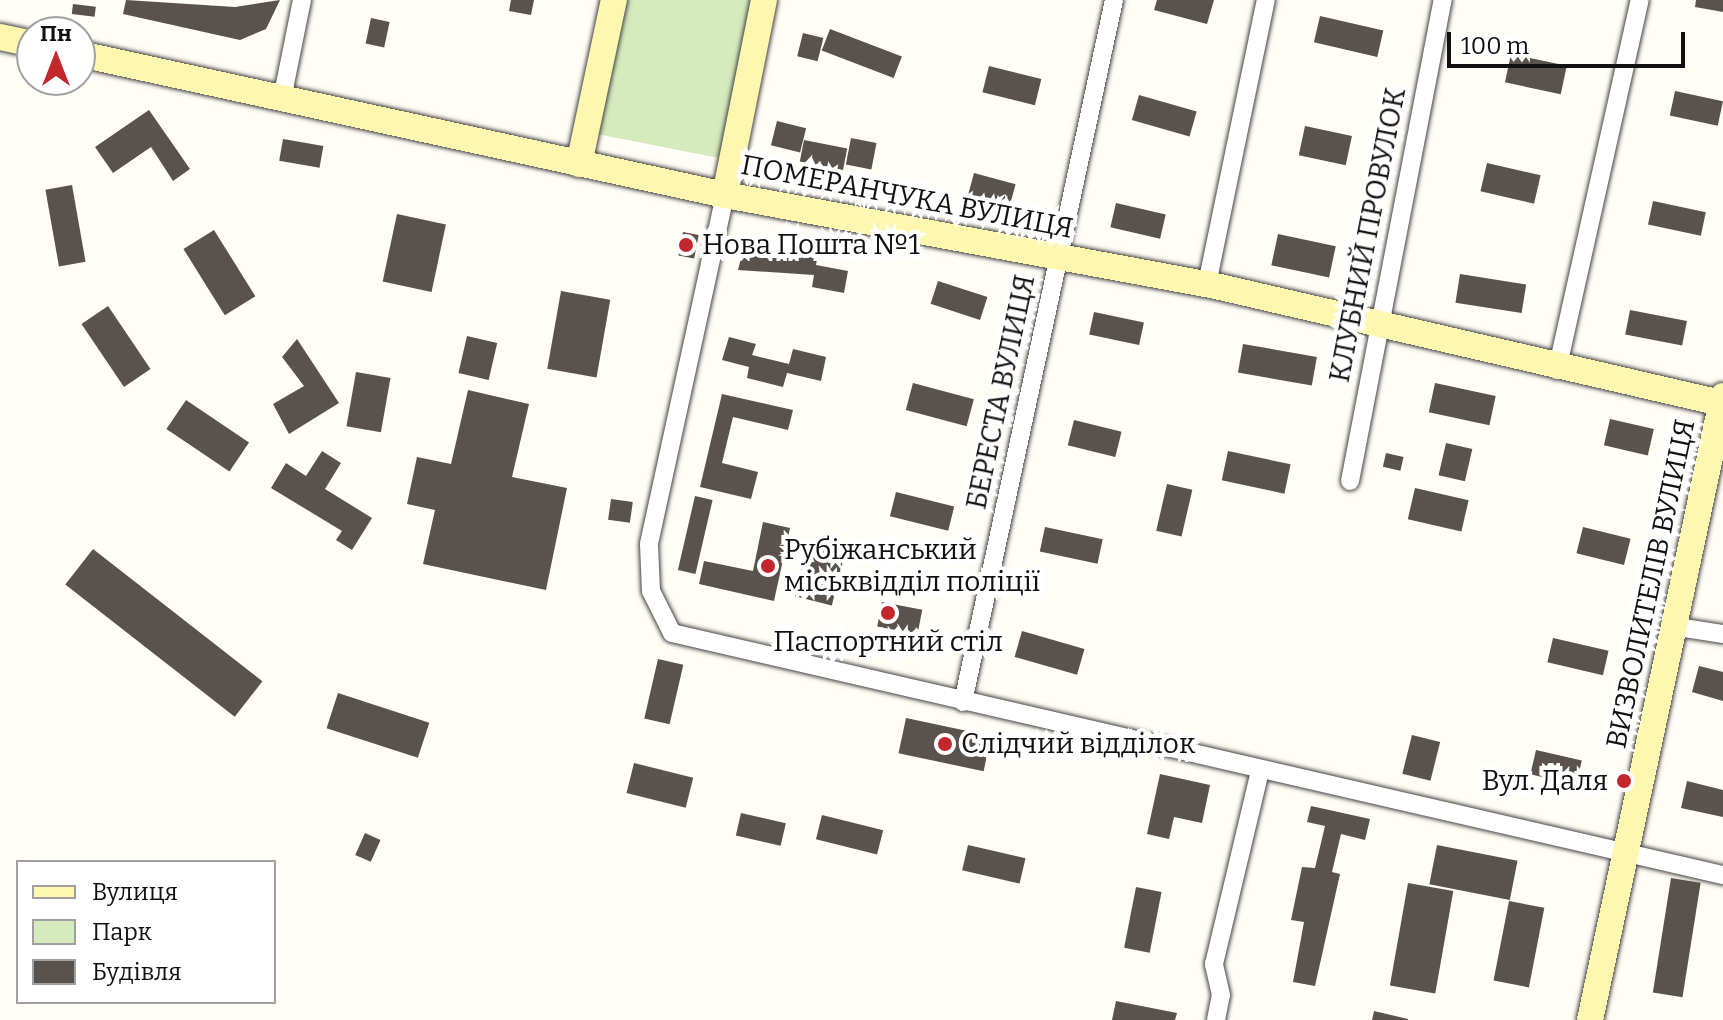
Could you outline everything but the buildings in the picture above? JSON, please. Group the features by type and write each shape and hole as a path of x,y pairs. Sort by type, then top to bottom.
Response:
{"street":[{"path":"282,99 302,0"},
{"path":"579,164 614,0"},
{"path":"764,0 649,544 651,591 672,633 1260,771 1625,850 1723,875"},
{"name":"БЕРЕСТА ВУЛИЦЯ","path":"963,702 1114,0"},
{"path":"1207,284 1266,0"},
{"name":"КЛУБНИЙ ПРОВУЛОК","path":"1350,481 1443,0"},
{"path":"1557,370 1640,0"},
{"name":"ПОМЕРАНЧУКА ВУЛИЦЯ","path":"96,58 725,195 1207,284 1379,322 1557,370 1722,400"},
{"name":"ВИЗВОЛИТЕЛІВ ВУЛИЦЯ","path":"1590,1020 1625,850 1677,627 1722,400"},
{"path":"1677,627 1723,634"},
{"path":"1216,1020 1221,995 1214,964 1260,771"}],"green space":[{"path":"624,0 751,0 719,158 597,134"}],"place":[{"name":"Нова Пошта №1","path":"686,245"},
{"name":"Рубіжанський міськвідділ поліції","path":"768,566"},
{"name":"Паспортний стіл","path":"888,613"},
{"name":"Слідчий відділок","path":"945,744"},
{"name":"Вул. Даля","path":"1624,781"}]}
